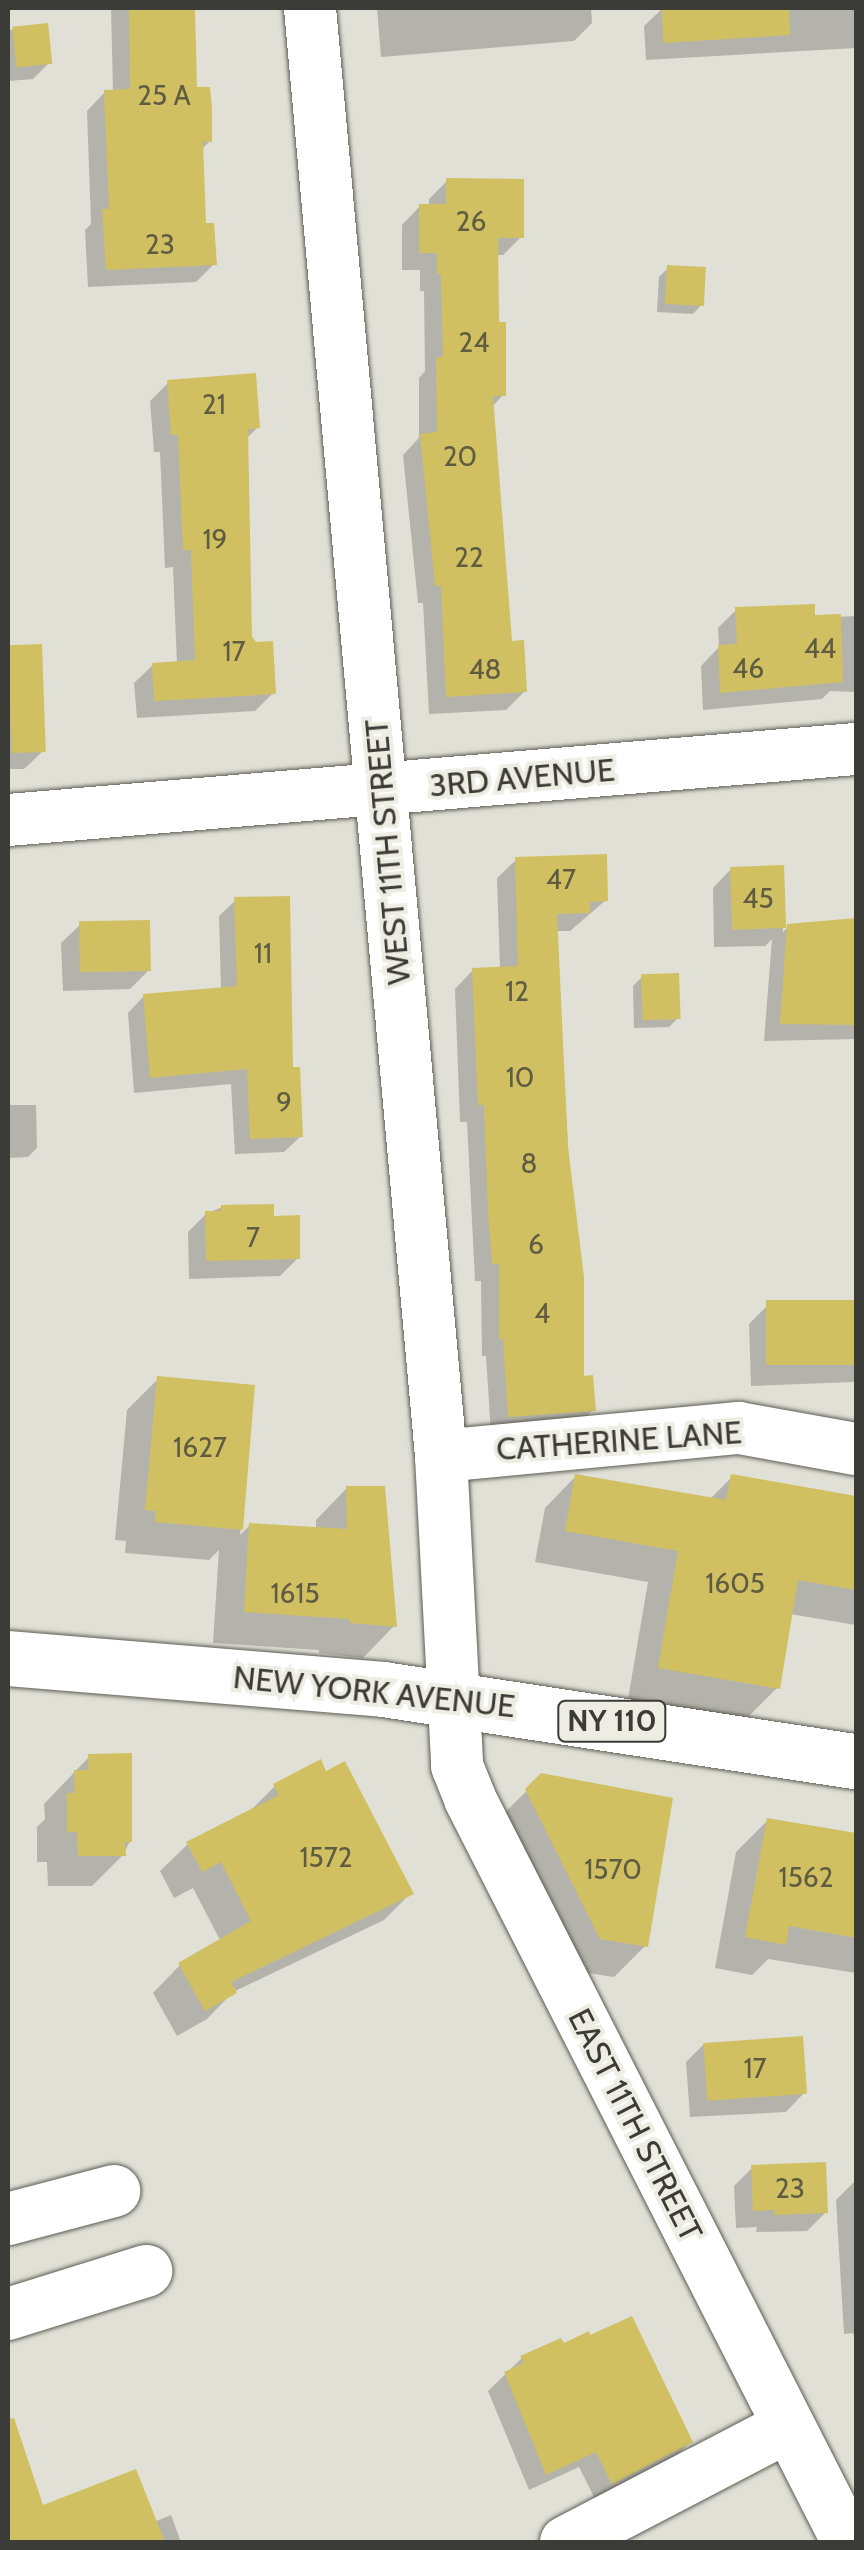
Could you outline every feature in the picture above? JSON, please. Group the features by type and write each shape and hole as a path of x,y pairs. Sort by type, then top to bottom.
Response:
{"main road":[{"name":"NEW YORK AVENUE","path":"8,1658 455,1698 856,1761"}],"street":[{"name":"WEST 11TH STREET","path":"310,8 440,1456 455,1698"},
{"name":"3RD AVENUE","path":"8,820 383,792 856,749"},
{"name":"CATHERINE LANE","path":"440,1456 739,1428 856,1448"},
{"name":"EAST 11TH STREET","path":"455,1698 458,1766 470,1800 848,2542"},
{"path":"8,2218 114,2191"},
{"path":"8,2314 146,2271"},
{"path":"566,2542 787,2427"}],"building":[{"path":"129,8 195,8 197,87 210,87 212,108 212,142 203,142 206,223 214,223 217,265 106,270 102,209 109,209 104,90 130,89"},
{"path":"662,8 789,8 790,35 663,43"},
{"path":"48,23 52,64 16,68 12,27"},
{"path":"446,178 524,179 524,238 498,238 499,322 506,322 506,396 493,396 512,641 524,640 527,692 446,697 441,586 435,586 420,434 437,432 436,357 443,357 441,274 437,274 437,253 419,253 419,204 446,204"},
{"path":"667,265 706,267 704,306 665,304"},
{"path":"256,373 260,428 248,429 252,636 256,642 273,641 276,694 154,701 152,663 195,660 191,550 183,550 178,435 171,435 167,380"},
{"path":"815,604 815,615 841,614 843,682 720,693 718,645 737,644 735,607"},
{"path":"42,644 46,752 12,753 8,645"},
{"path":"607,854 608,901 590,902 590,913 557,914 568,1147 584,1277 584,1376 593,1375 596,1411 508,1417 503,1339 499,1339 499,1264 492,1264 488,1212 484,1105 478,1105 472,968 518,966 515,857"},
{"path":"784,865 786,928 732,930 730,867"},
{"path":"290,896 293,1067 300,1067 303,1137 250,1139 247,1069 150,1078 143,994 237,986 234,897"},
{"path":"856,918 856,1025 780,1024 787,924"},
{"path":"150,920 151,971 80,972 79,921"},
{"path":"679,973 681,1019 643,1020 641,974"},
{"path":"274,1204 274,1216 300,1215 300,1259 206,1261 205,1211 221,1211 221,1205"},
{"path":"766,1300 856,1300 856,1365 766,1365"},
{"path":"157,1376 255,1385 243,1530 155,1522 156,1511 145,1510"},
{"path":"575,1474 726,1500 731,1474 856,1496 856,1590 798,1580 780,1689 658,1668 678,1551 565,1531"},
{"path":"346,1486 385,1486 397,1627 350,1623 349,1619 244,1612 249,1523 347,1529"},
{"path":"132,1753 132,1842 125,1842 126,1856 78,1856 77,1832 67,1832 67,1793 75,1793 74,1770 88,1770 88,1754"},
{"path":"321,1759 326,1771 345,1761 414,1894 231,1982 237,1993 205,2011 178,1963 251,1921 221,1862 202,1872 186,1842 279,1795 273,1784"},
{"path":"541,1773 673,1798 648,1947 600,1939 525,1789"},
{"path":"767,1818 856,1833 856,1938 789,1926 786,1945 745,1937"},
{"path":"803,2036 807,2094 707,2101 703,2043"},
{"path":"826,2162 828,2213 774,2215 774,2210 753,2211 751,2165"},
{"path":"632,2316 693,2442 612,2484 596,2452 546,2475 504,2372 524,2363 520,2356 561,2338 564,2343 589,2331 590,2335"},
{"path":"14,2418 43,2505 136,2469 165,2542 8,2542 8,2419"}]}
